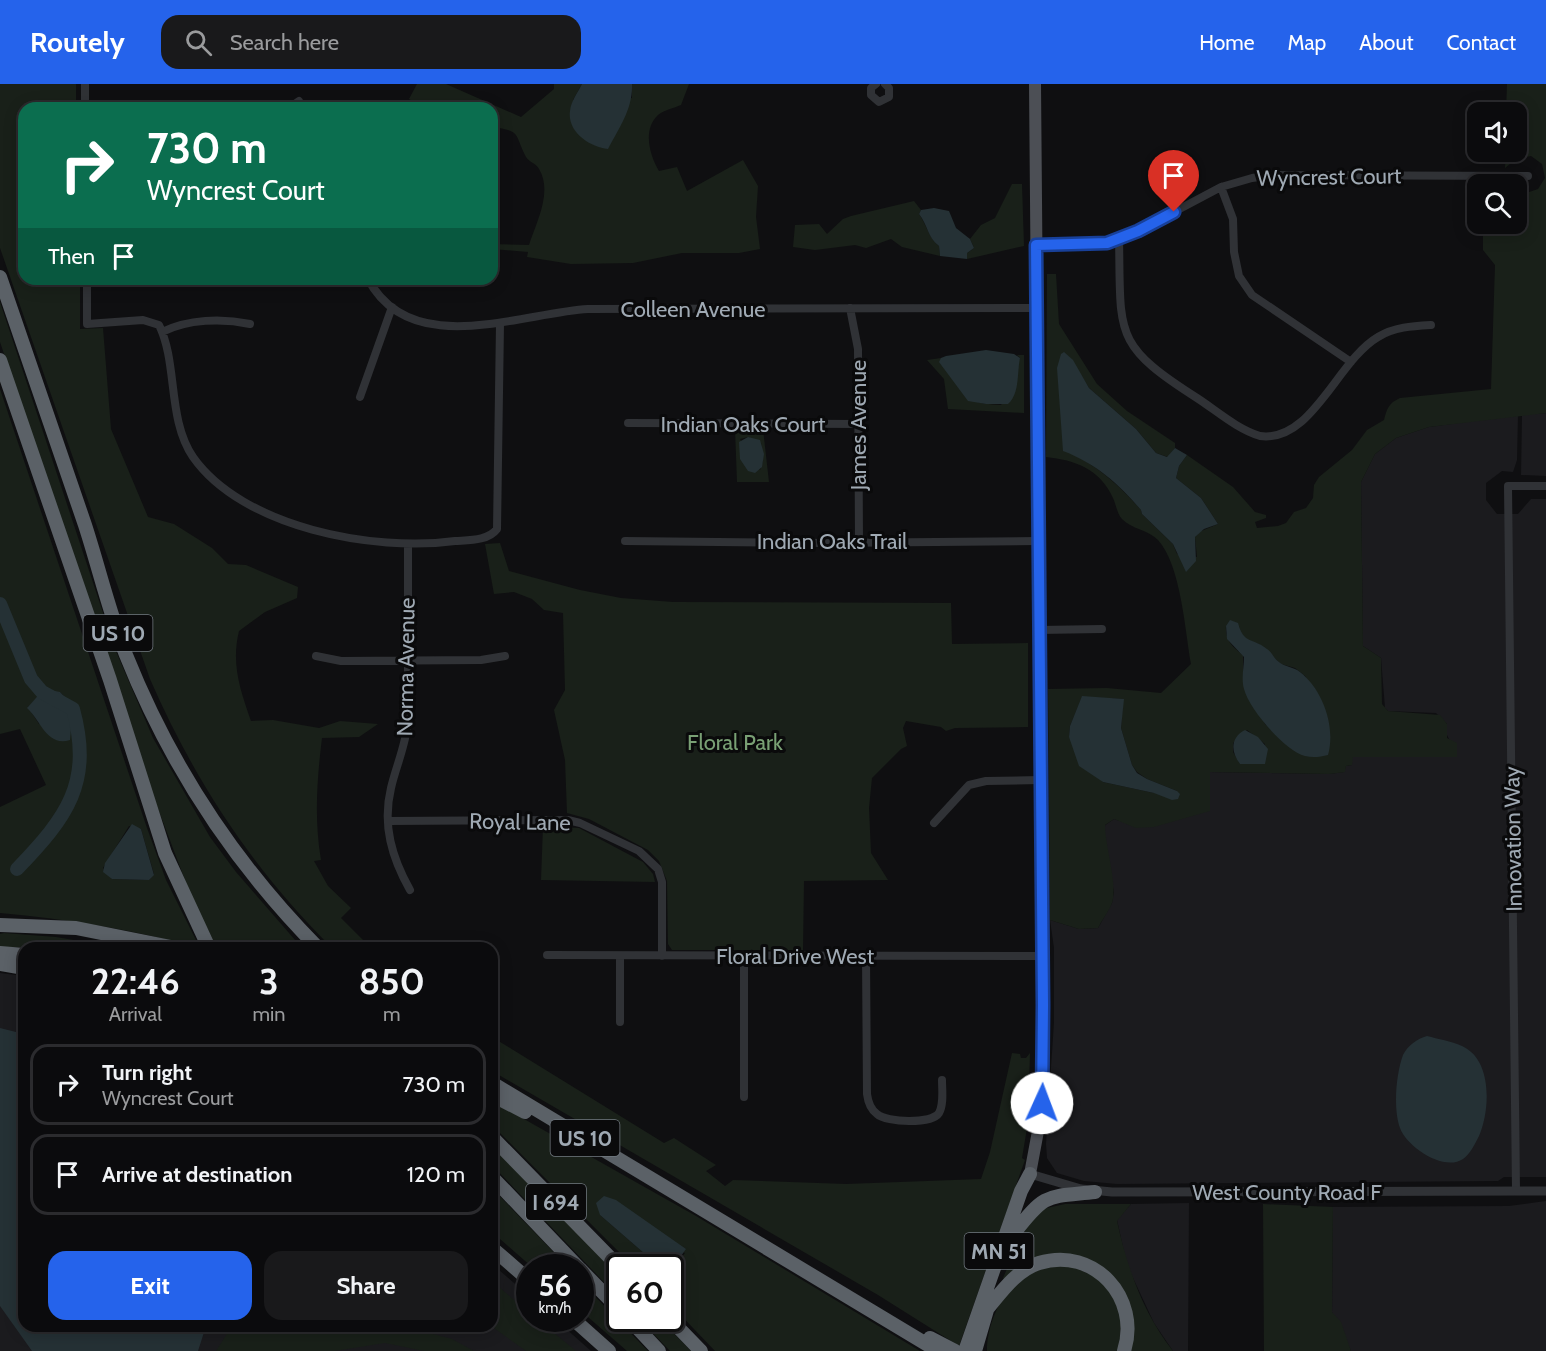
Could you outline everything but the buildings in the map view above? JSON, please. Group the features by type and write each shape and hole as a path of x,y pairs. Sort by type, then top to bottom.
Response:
{"highway":[{"name":"US 10","path":"0,277 91,543 110,610 156,721 200,800 233,849 280,908 312,942"},
{"name":"US 10","path":"0,360 110,680 165,853 206,942"},
{"path":"7,925 76,928 147,942"},
{"path":"7,925 73,933 117,942"},
{"path":"0,953 18,954"},
{"path":"0,964 18,967"},
{"name":"US 10","path":"498,1087 938,1351"},
{"path":"498,1098 678,1194"},
{"name":"I 694","path":"498,1143 606,1254"},
{"name":"MN 51","path":"972,1350 1029,1193 1030,1174"},
{"name":"MN 51","path":"972,1350 971,1329 1021,1191 1030,1174"},
{"name":"I 694","path":"498,1183 566,1254"},
{"path":"1015,1232 1032,1209 1044,1199 1057,1195 1095,1192"},
{"path":"498,1253 516,1269"},
{"path":"988,1308 1016,1276 1039,1263 1068,1260 1084,1264 1109,1279 1125,1305 1128,1335 1124,1351"},
{"name":"I 694","path":"594,1283 606,1295"},
{"path":"833,1287 955,1351"},
{"path":"588,1332 609,1351"},
{"path":"641,1332 659,1351"},
{"path":"683,1332 701,1351"}],"main road":[{"path":"1030,1174 1037,1146 1043,1091 1035,84"}],"street":[{"path":"85,84 85,102"},
{"path":"876,84 871,88 871,96 879,102 889,97 889,85"},
{"name":"Wyncrest Court","path":"1036,245 1090,245 1119,238 1221,187 1273,175 1528,176"},
{"path":"1221,187 1233,219 1234,252 1239,276 1252,295 1351,362"},
{"path":"1119,238 1121,319 1130,344 1157,373 1252,433 1277,437 1298,427 1366,346 1389,332 1431,325"},
{"path":"87,285 87,324 143,320 159,325 185,441 211,479 238,498 280,519 310,529 408,545 481,538 494,534 498,529 500,324"},
{"name":"Colleen Avenue","path":"372,285 381,297 405,316 429,323 475,327 562,311 588,309 1037,308"},
{"path":"360,397 392,307"},
{"name":"James Avenue","path":"850,308 858,349 859,542"},
{"path":"162,332 182,323 231,320 250,324"},
{"name":"Indian Oaks Court","path":"628,423 858,424"},
{"name":"Innovation Way","path":"1516,1191 1508,486 1546,486"},
{"name":"Indian Oaks Trail","path":"625,541 1038,541"},
{"name":"Norma Avenue","path":"408,545 407,734 391,788 388,821 396,864 410,890"},
{"path":"1039,630 1102,629"},
{"path":"316,656 341,660 481,660 506,656"},
{"path":"934,823 969,785 986,781 1040,780"},
{"name":"Royal Lane","path":"388,821 568,820 580,823 639,851 653,862 661,875 662,956"},
{"name":"Floral Drive West","path":"547,956 1042,956"},
{"path":"620,956 620,1022"},
{"path":"744,956 744,1096"},
{"path":"866,956 867,1094 871,1108 877,1115 889,1120 931,1119 939,1113 942,1105 942,1080"},
{"name":"West County Road F","path":"1030,1174 1095,1192 1546,1191"}],"shaded area":[{"path":"582,84 632,84 628,110 608,149 587,142 572,126 571,107"},
{"path":"934,208 949,211 956,228 970,239 974,248 967,253 967,259 940,256 939,246 932,239 919,214 921,210"},
{"path":"986,350 1014,354 1020,358 1015,394 1008,404 968,401 939,362 946,356"},
{"path":"1064,352 1073,360 1089,388 1136,429 1156,453 1167,457 1175,448 1187,455 1179,466 1176,478 1201,498 1218,524 1204,529 1195,537 1196,561 1186,572 1173,544 1142,514 1124,492 1096,468 1063,451 1057,368 1061,354"},
{"path":"1546,413 1546,476 1521,475 1522,415"},
{"path":"1518,415 1517,460 1513,472 1502,471 1486,483 1486,500 1497,514 1518,514 1531,499 1546,499 1546,1177 1504,1177 1498,1181 1117,1184 1084,1181 1057,1173 1047,1158 1046,1144 1054,1022 1054,948 1050,920 1079,929 1098,928 1112,903 1114,892 1105,845 1104,826 1114,819 1123,822 1210,772 1329,774 1344,772 1346,766 1352,765 1352,757 1450,741 1446,733 1447,724 1436,713 1388,711 1385,708 1381,658 1363,646 1361,482 1375,454 1396,438 1429,427"},
{"path":"748,437 760,440 764,454 762,467 755,473 748,471 740,459 739,442"},
{"path":"1230,620 1238,623 1246,638 1262,645 1281,664 1300,672 1315,689 1329,721 1328,755 1311,757 1297,753 1278,738 1260,718 1244,689 1244,657 1227,639 1226,626"},
{"path":"44,689 60,692 73,705 70,740 56,740 50,736 27,708"},
{"path":"1082,696 1124,699 1121,728 1132,765 1137,773 1147,779 1177,791 1180,794 1178,799 1172,800 1154,793 1103,782 1079,766 1069,737 1070,726"},
{"path":"1245,730 1258,737 1268,749 1265,764 1240,764 1237,759 1233,749 1235,740"},
{"path":"132,824 141,829 154,875 149,880 112,879 103,872 105,863"},
{"path":"0,973 18,975 18,1332 498,1332 498,1269 516,1285 516,1332 570,1332 591,1351 0,1351"},
{"path":"0,1028 18,1032 18,1331 0,1306"},
{"path":"1427,1036 1462,1046 1472,1053 1484,1074 1487,1100 1483,1126 1470,1152 1463,1159 1455,1162 1437,1160 1418,1150 1404,1135 1398,1120 1396,1092 1403,1055 1413,1043"},
{"path":"604,1196 616,1200 686,1249 682,1254 645,1254 600,1215 596,1203"},
{"path":"1546,1201 1546,1351 1351,1351 1332,1312 1333,1207 1509,1206"},
{"path":"1189,1203 1188,1351 1173,1351 1154,1323 1127,1265 1117,1220 1131,1204"},
{"path":"18,1332 204,1332 198,1351 32,1351"}],"green space":[{"path":"0,84 76,84 76,102 18,102 18,285 80,285 80,329 103,328 111,429 148,517 174,524 212,548 228,564 246,565 298,587 297,598 265,612 239,631 236,666 251,721 273,720 319,728 340,721 378,724 359,737 322,738 317,799 321,860 314,861 328,886 351,908 341,918 365,942 326,942 303,918 251,855 206,788 186,753 150,679 0,248"},
{"path":"417,84 446,84 487,102 414,102 409,99"},
{"path":"554,84 582,84 573,100 632,98 632,84 689,84 681,105 658,115 650,128 649,143 656,165 659,171 677,167 687,191 743,160 758,186 756,217 760,249 739,253 682,253 633,263 571,264 527,257 528,252 498,250 498,244 529,245 544,197 543,178 539,169 526,157 516,135 508,130 498,128 498,107 521,117 554,89"},
{"path":"1507,84 1546,84 1546,413 1429,427 1396,438 1375,454 1361,482 1363,646 1381,658 1382,704 1388,711 1440,715 1447,724 1447,738 1457,743 1457,757 1353,757 1352,765 1346,766 1345,772 1329,774 1210,772 1210,811 1154,827 1136,828 1114,819 1105,825 1113,895 1111,906 1098,928 1079,929 1050,920 1048,689 1107,688 1161,693 1191,664 1177,582 1166,551 1150,534 1122,519 1108,488 1094,473 1077,464 1046,457 1047,274 1056,274 1059,324 1097,384 1127,411 1175,443 1175,448 1168,457 1156,453 1136,429 1089,388 1081,375 1063,426 1063,450 1086,461 1115,483 1173,544 1177,554 1197,557 1195,537 1199,532 1218,524 1201,498 1176,478 1179,466 1187,455 1233,487 1255,512 1266,515 1266,518 1255,522 1257,528 1278,526 1286,523 1294,512 1306,508 1313,498 1314,485 1319,477 1352,450 1367,430 1384,420 1389,406 1396,400 1491,389 1495,265 1483,250 1483,234 1527,234 1527,191 1538,189 1545,178 1542,164 1531,156 1527,157 1527,102 1506,102","holes":["1226,626 1239,626 1240,633 1247,640 1259,644 1281,664 1295,668 1305,676 1322,704 1295,751 1265,724 1243,677 1243,655 1230,643","1082,697 1123,699 1121,728 1132,765 1147,779 1177,791 1154,793 1103,782 1069,737 1070,726","1247,730 1265,744 1258,764 1240,764 1233,752 1233,743"]},
{"path":"1012,184 1022,184 1024,246 967,259 967,253 974,248 970,239 981,225 995,218"},
{"path":"914,201 921,210 919,214 930,235 939,246 940,256 902,247 891,239 866,248 855,245 815,250 793,247 795,225 819,224 827,234 843,219"},
{"path":"0,302 115,649 153,738 210,837 236,872 297,942 214,942 191,896 146,777 0,342"},
{"path":"1017,355 1024,355 1024,413 948,409 944,379 927,360 941,358 941,364 968,397 985,404 1001,405 1017,380 1017,364 1020,358"},
{"path":"0,389 147,828 166,880 197,942 175,942 101,926 0,913 0,807 46,785 20,729 0,734","holes":["60,692 73,705 39,724 28,707 40,695","129,826 141,829 154,874 149,880 112,879 103,868"]},
{"path":"735,429 763,429 769,482 737,482","holes":["748,437 761,443 763,461 760,470 740,439"]},
{"name":"Floral Park","path":"500,543 509,571 580,590 621,598 673,602 951,603 952,644 1028,643 1028,727 955,728 946,731 941,727 906,721 903,728 907,746 901,749 872,778 869,808 871,853 888,880 804,881 803,950 672,950 668,944 667,881 659,861 648,850 589,819 567,813 565,760 554,710 565,690 563,613 544,610 532,599 514,592 494,594 485,544"},
{"path":"543,826 579,828 643,862 653,874 655,882 541,880"},
{"path":"0,934 56,937 86,942 18,942 18,947 0,947"},
{"path":"498,1041 664,1143 674,1138 716,1165 706,1171 725,1186 733,1180 846,1184 981,1179 990,1152 1012,1053 1026,1058 1030,1053 1028,1122 1022,1158 1025,1160 959,1346 878,1295 498,1074"},
{"path":"498,1104 696,1216 920,1351 715,1351 684,1319 685,1253 600,1215 645,1254 621,1254 498,1131"},
{"path":"498,1152 606,1263 606,1284 594,1272 594,1254 577,1254 498,1171"},
{"path":"498,1194 555,1254 517,1254 498,1237"},
{"path":"1065,1204 1131,1204 1117,1221 1126,1255 1145,1305 1173,1351 1128,1351 1130,1312 1078,1258 1005,1280 1003,1278 1029,1218 1045,1205 1047,1208"},
{"path":"1263,1204 1333,1207 1332,1312 1341,1322 1351,1351 1264,1351"},
{"path":"1068,1265 1103,1280 1122,1313 1119,1351 987,1351 990,1327 1000,1303 1015,1283 1035,1269"},
{"path":"498,1286 516,1302 516,1332 553,1332 576,1351 526,1351 498,1331"},
{"path":"594,1295 606,1308 606,1332 630,1332 648,1351 627,1351 594,1322"},
{"path":"228,1332 426,1332 452,1339 474,1351 424,1351 385,1343 335,1351 216,1351"},
{"path":"652,1332 673,1332 691,1351 670,1351"}],"waterway":[{"path":"0,604 31,679 42,692 73,709 80,758 77,778 62,815 17,869"}],"route":[{"path":"1042,1103 1036,245 1107,243 1138,231 1174,212"}]}
